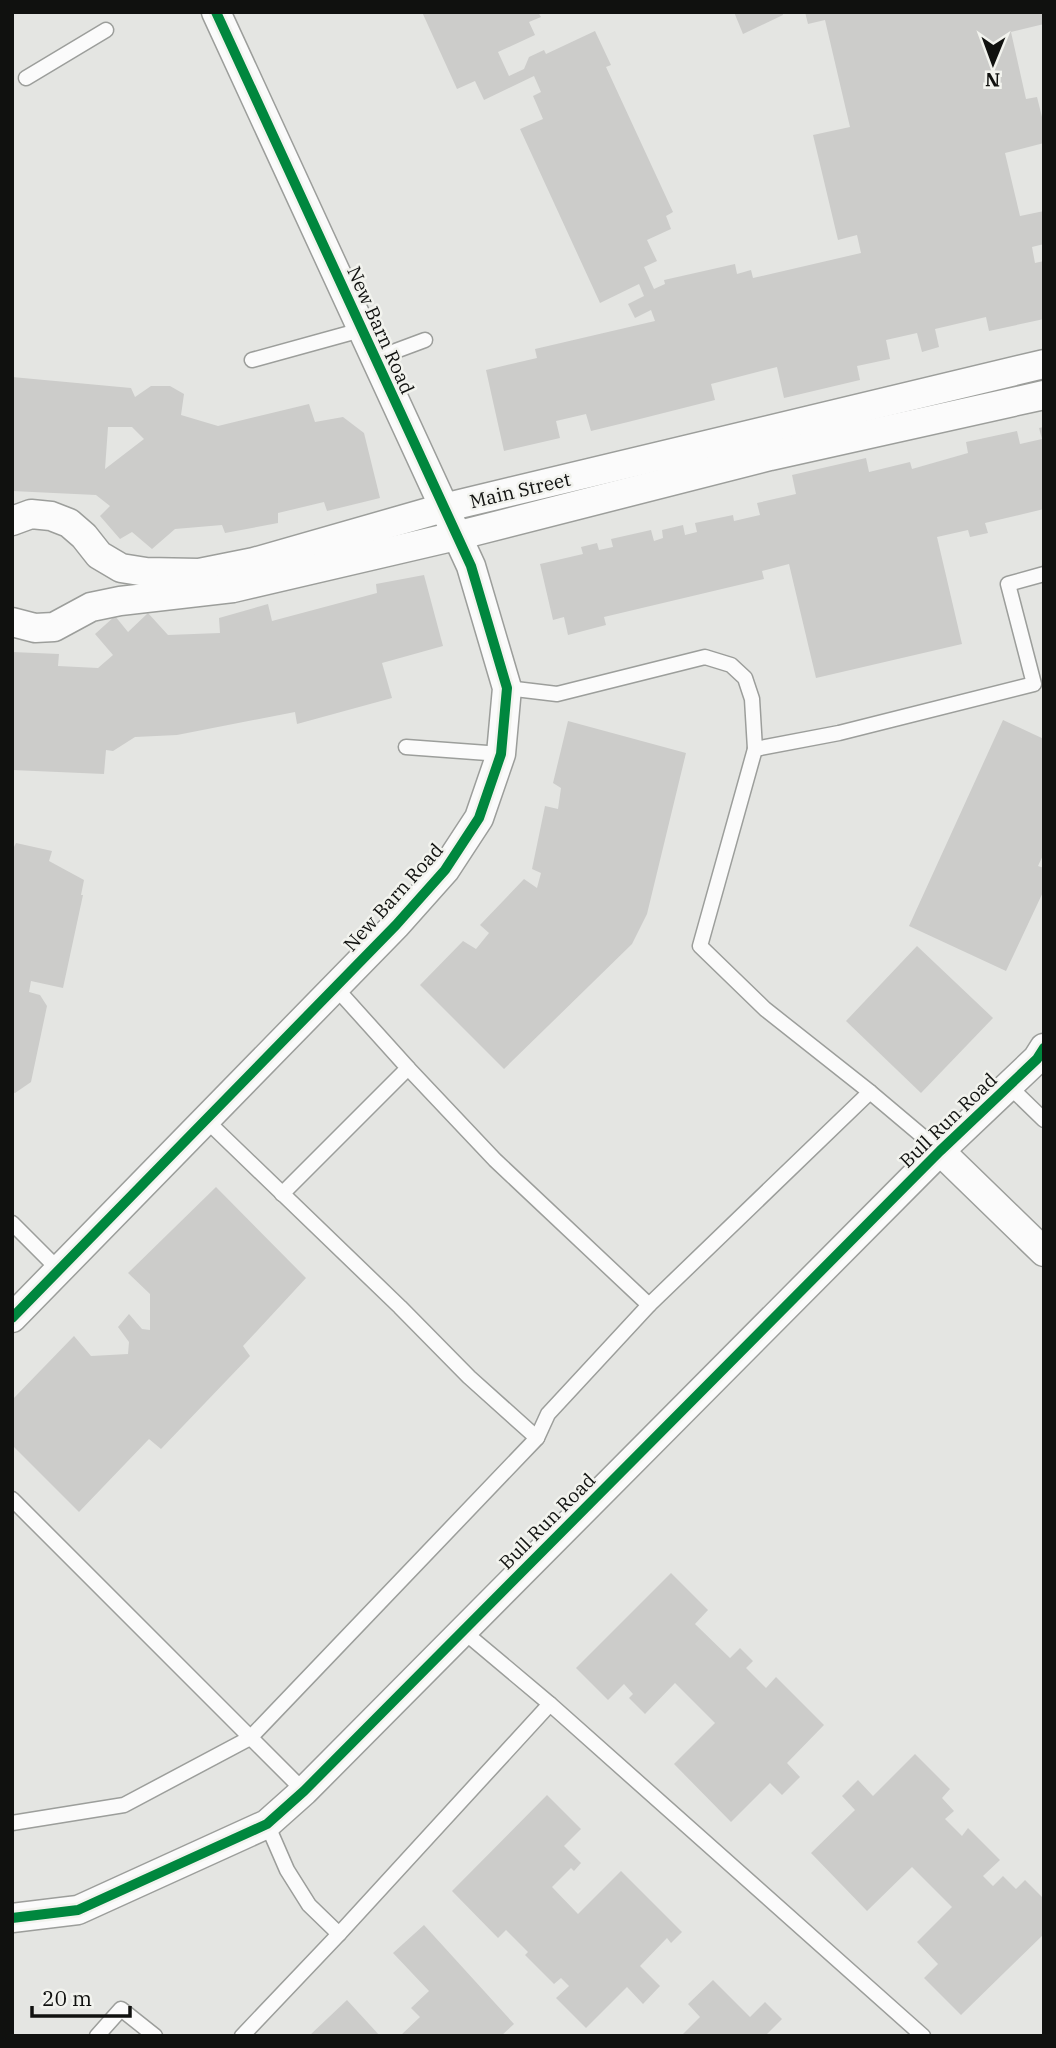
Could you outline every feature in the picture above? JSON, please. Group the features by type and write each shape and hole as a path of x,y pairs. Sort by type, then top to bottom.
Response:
{"street":[{"name":"New Barn Road","path":"12,1318 396,925 445,870 479,818 501,754 506,688 471,566 216,12"},
{"name":"Main Street","path":"12,521 31,514 51,516 69,523 99,555 121,568 146,572 200,572 254,562 443,508 1044,364"},
{"name":"Main Street","path":"12,622 35,628 54,627 91,607 120,601 233,588 456,536 770,456 1044,394"},
{"name":"Bull Run Road","path":"12,1918 78,1910 267,1824 304,1791 940,1151 1037,1059 1044,1048"},
{"path":"940,1151 1044,1252"}],"lane":[{"path":"26,78 106,30"},
{"path":"252,360 361,330"},
{"path":"374,359 425,340"},
{"path":"755,749 839,733 1034,684 1008,584 1044,574"},
{"path":"506,688 557,694 705,657 731,665 745,678 752,699 755,749 700,946 765,1009 940,1151"},
{"path":"406,747 501,754"},
{"path":"335,987 495,1160 649,1305"},
{"path":"282,1194 408,1068"},
{"path":"1009,1086 1044,1120"},
{"path":"12,1823 124,1805 250,1738 537,1438 548,1414 649,1305 870,1092"},
{"path":"206,1120 401,1307 469,1377 537,1438"},
{"path":"12,1223 59,1270"},
{"path":"12,1499 304,1791"},
{"path":"463,1631 550,1704 923,2036"},
{"path":"242,2036 550,1704"},
{"path":"267,1824 287,1870 309,1905 339,1934"},
{"path":"97,2036 121,2009 155,2036"}],"building":[{"path":"422,12 538,12 541,17 529,22 535,35 498,52 509,76 524,69 529,57 544,50 546,54 595,31 611,65 606,67 673,212 666,216 671,229 647,240 657,261 644,267 654,289 665,284 664,280 735,264 737,274 751,270 753,278 861,253 857,235 838,240 813,135 850,127 825,20 808,24 805,12 1044,12 1044,24 1011,32 1026,99 1037,97 1044,125 1044,143 1005,153 1020,216 1044,211 1044,244 1032,247 1035,263 1044,261 1044,319 989,331 986,317 935,329 939,347 922,352 917,333 886,340 890,359 857,366 860,380 784,398 777,367 711,384 715,400 628,422 591,431 586,414 556,421 560,438 504,451 486,370 537,358 535,349 655,321 651,310 635,318 628,304 644,296 639,284 600,303 520,129 543,119 533,96 541,92 534,76 484,100 475,81 457,89"},
{"path":"734,12 782,12 783,15 743,34"},
{"path":"12,377 131,388 135,397 151,386 170,386 184,394 181,415 218,426 309,404 315,422 343,417 364,433 380,498 327,511 324,502 278,513 278,523 225,533 222,525 175,529 152,549 132,532 120,539 100,516 110,506 96,495 12,491","holes":["108,427 132,427 144,439 105,469"]},
{"path":"1044,427 1044,509 985,523 988,533 970,537 968,530 937,537 962,644 816,678 789,564 762,571 764,579 604,617 606,625 568,635 564,617 553,620 540,564 583,554 581,547 597,543 599,550 613,547 611,539 651,530 654,541 663,538 662,530 683,525 685,535 697,532 695,523 733,515 734,521 760,515 757,503 796,494 792,475 866,458 869,472 910,462 912,469 968,453 966,442 1017,431 1020,444 1042,439 1039,428"},
{"path":"424,575 443,646 382,663 392,698 297,724 295,712 177,735 135,737 113,751 106,750 104,774 12,770 12,652 59,654 58,666 98,668 113,655 95,634 115,616 128,632 148,613 168,635 220,633 219,618 268,604 272,621 377,593 376,584"},
{"path":"1003,720 1044,739 1044,853 1038,866 1044,868 1044,890 1006,971 909,926"},
{"path":"568,721 686,753 647,914 632,944 504,1069 420,985 463,941 476,949 489,933 480,925 524,879 537,888 541,873 532,869 545,806 558,809 561,788 553,783"},
{"path":"16,843 52,851 49,861 84,880 63,988 31,981 29,992 40,995 47,1006 31,1082 15,1093 12,1092 12,851"},
{"path":"917,946 993,1018 921,1093 846,1021"},
{"path":"216,1187 306,1278 243,1346 250,1356 161,1449 149,1439 79,1512 12,1445 12,1400 74,1336 91,1356 128,1354 129,1342 118,1327 129,1314 142,1329 150,1330 150,1294 128,1273"},
{"path":"671,1573 708,1610 695,1624 730,1658 740,1648 753,1661 746,1668 766,1688 776,1677 824,1725 787,1763 800,1777 782,1795 770,1783 731,1822 674,1764 715,1723 675,1683 645,1714 629,1698 633,1694 624,1684 608,1700 576,1668"},
{"path":"915,1754 950,1789 942,1798 954,1811 945,1819 962,1836 968,1828 1000,1860 983,1876 993,1886 1003,1876 1016,1889 1025,1880 1044,1899 1044,1934 961,2015 924,1978 938,1964 917,1942 952,1907 912,1867 867,1911 811,1853 855,1810 842,1796 858,1780 873,1796"},
{"path":"547,1795 581,1829 564,1846 581,1863 574,1871 571,1868 552,1887 578,1914 621,1871 682,1932 671,1943 667,1938 640,1966 660,1986 643,2004 627,1987 586,2028 556,1998 569,1986 561,1978 554,1984 525,1955 528,1952 506,1930 498,1938 452,1891"},
{"path":"424,1925 514,2024 501,2036 400,2036 420,2017 411,2008 429,1991 393,1953"},
{"path":"713,1980 750,2017 765,2002 782,2019 767,2034 769,2036 681,2036 700,2017 688,2004"},
{"path":"347,2000 380,2036 309,2036"}],"cycle path":[{"path":"12,1318 396,925 445,870 479,818 501,754 507,688 471,566 216,12"},
{"path":"12,1918 78,1910 267,1824 304,1791 940,1151 1037,1059 1044,1048"}]}
